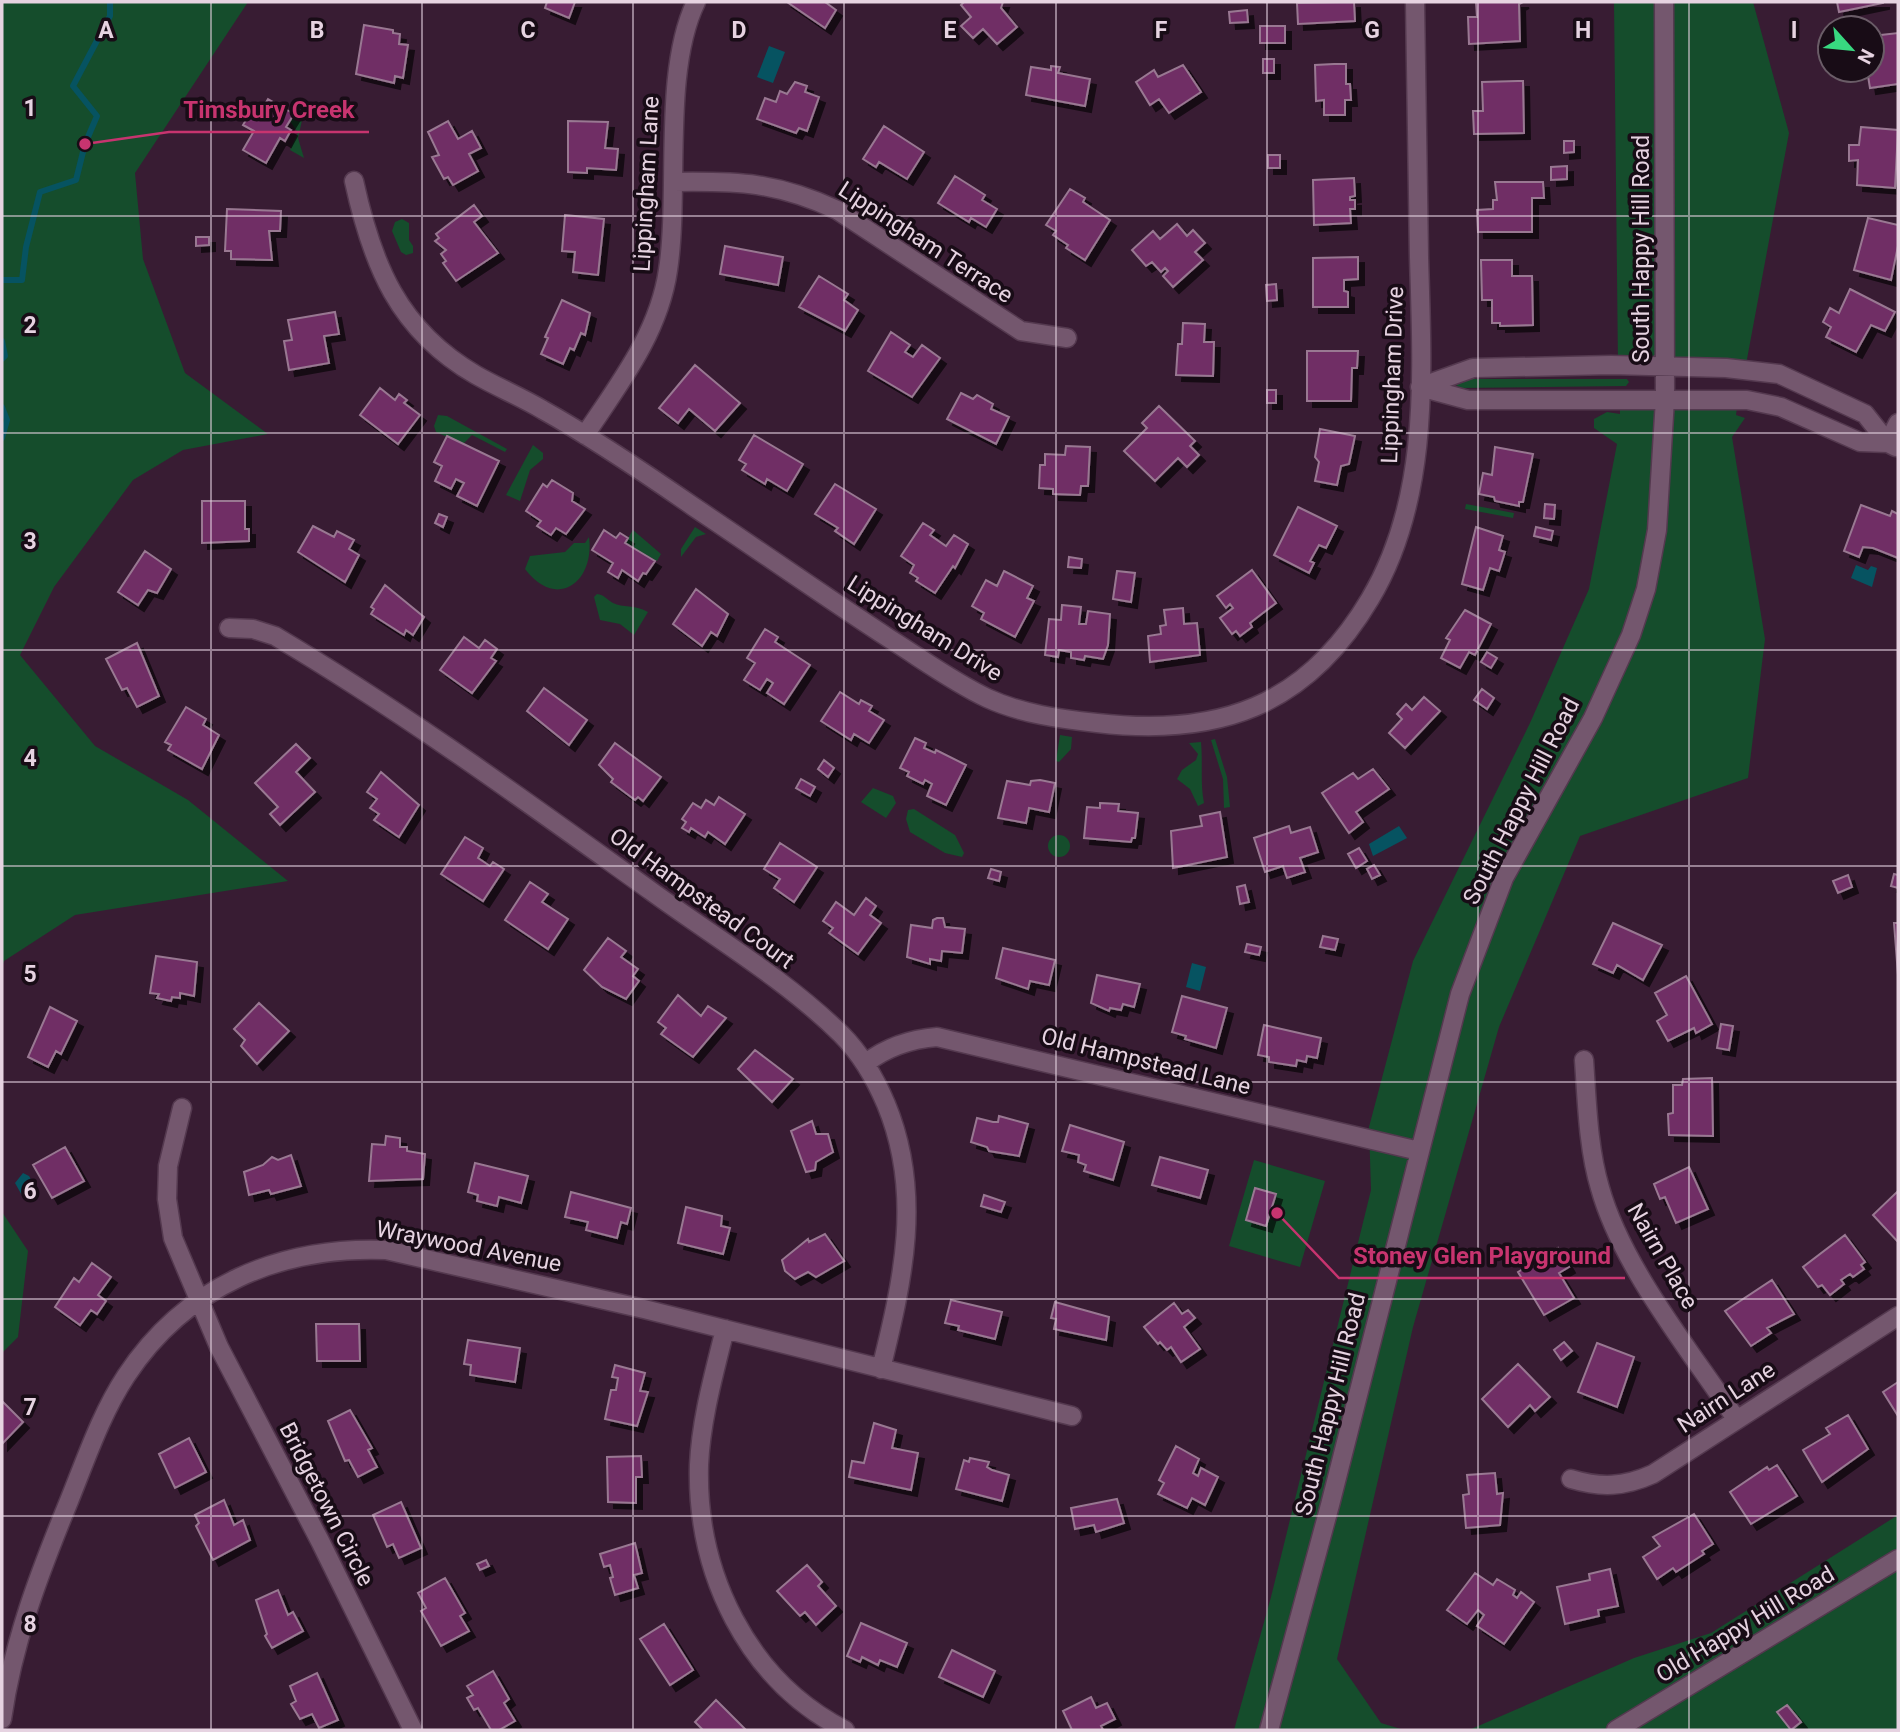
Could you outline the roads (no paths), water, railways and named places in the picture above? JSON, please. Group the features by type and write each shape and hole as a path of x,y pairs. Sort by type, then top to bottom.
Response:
{"street":[{"name":"Lippingham Lane","path":"585,435 638,355 660,304 668,270 676,90 685,34 696,2"},
{"name":"Lippingham Drive","path":"354,181 366,238 381,272 418,328 472,373 585,435 866,623 986,698 1049,718 1164,728 1233,717 1264,704 1292,687 1322,661 1348,632 1370,599 1388,564 1404,521 1419,431 1420,387 1415,2"},
{"name":"South Happy Hill Road","path":"1269,1730 1330,1505 1460,994 1504,878 1570,764 1631,635 1646,589 1657,530 1665,399 1664,2"},
{"name":"Lippingham Terrace","path":"674,182 741,181 806,196 836,210 1021,331 1067,338"},
{"path":"1420,387 1473,368 1666,366 1726,368 1779,374 1866,414 1893,446"},
{"path":"1420,387 1468,400 1746,400 1781,407 1860,442 1893,446"},
{"path":"1893,446 1898,423"},
{"name":"Old Hampstead Court","path":"229,628 253,629 275,636 447,745 795,995 841,1034 866,1063 890,1115 901,1161 907,1208 908,1236 901,1287 881,1369"},
{"name":"Old Hampstead Lane","path":"866,1063 878,1054 907,1042 937,1037 1419,1151"},
{"name":"Nairn Place","path":"1584,1060 1594,1167 1617,1233 1639,1273 1736,1419"},
{"name":"Bridgetown Circle","path":"182,1108 167,1166 167,1199 173,1238 219,1347 321,1542 413,1730"},
{"name":"Wraywood Avenue","path":"2,1719 18,1636 34,1586 108,1408 145,1352 170,1324 199,1300 246,1273 282,1259 316,1252 381,1250 467,1266 1072,1416"},
{"name":"Nairn Lane","path":"1571,1479 1611,1487 1634,1483 1653,1474 1898,1316"},
{"path":"724,1329 703,1423 699,1465 700,1506 715,1579 745,1639 775,1679 801,1703 845,1730"},
{"name":"Old Happy Hill Road","path":"1616,1730 1898,1559"}],"water":[{"path":"769,46 785,52 773,83 757,77"},
{"path":"1856,565 1868,570 1871,566 1877,568 1872,587 1851,578"},
{"path":"1399,826 1407,838 1373,856 1369,844"},
{"path":"1192,963 1206,967 1200,991 1186,987"},
{"path":"23,1173 29,1176 38,1192 31,1201 24,1199 15,1183"}],"waterway":[{"path":"2,280 22,280 26,247 40,192 76,180 85,144 97,116 73,86 110,16 110,2"},
{"path":"2,341 5,356 2,359"},
{"path":"2,407 7,420 2,438"}],"place":[{"name":"Timsbury Creek","path":"85,144"},
{"name":"Stoney Glen Playground","path":"1277,1213"}]}
